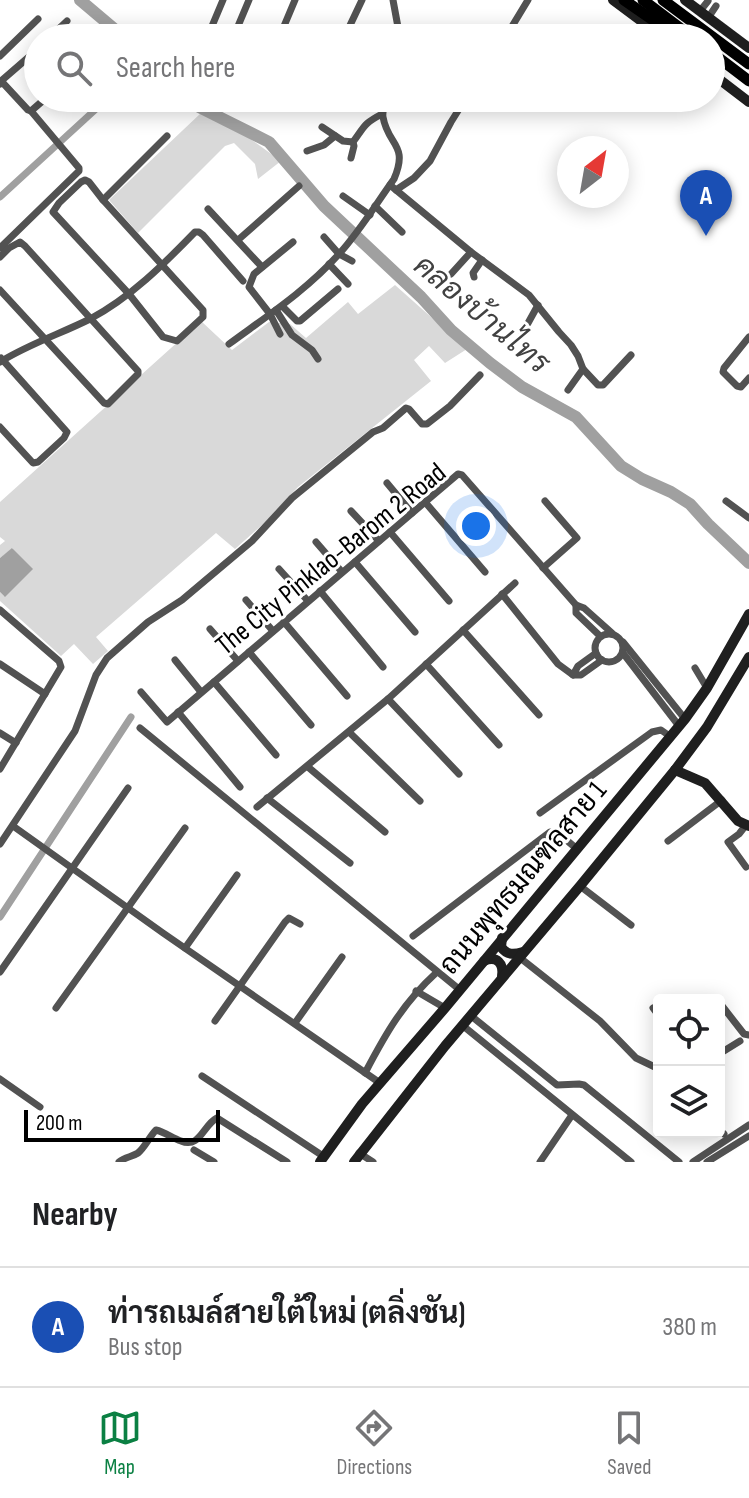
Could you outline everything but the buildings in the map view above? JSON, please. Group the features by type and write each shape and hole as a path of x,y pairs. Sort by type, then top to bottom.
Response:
{"main road":[{"path":"613,0 645,24"},
{"path":"624,0 659,24"},
{"path":"635,0 667,24"},
{"path":"643,0 675,24"},
{"path":"657,0 688,24"},
{"path":"663,0 693,24"},
{"path":"674,0 700,24"},
{"path":"685,0 717,24"},
{"path":"725,30 749,48"},
{"path":"725,46 749,68"},
{"path":"725,49 749,68"},
{"path":"725,51 749,68"},
{"path":"725,66 749,83"},
{"path":"725,84 749,102"},
{"name":"ถนนพุทธมณฑลสาย 1","path":"322,1159 380,1083 671,737 707,688 749,614"},
{"name":"ถนนพุทธมณฑลสาย 1","path":"356,1158 502,976 675,770 707,727 748,661"},
{"path":"675,770 705,783 738,821 748,826"},
{"path":"502,938 501,947 506,953 521,955"},
{"path":"484,961 492,959 499,962 503,969 502,976"}],"street":[{"path":"213,24 223,0"},
{"path":"239,24 249,0"},
{"path":"285,24 295,0"},
{"path":"351,24 362,0"},
{"path":"393,0 397,24"},
{"path":"513,24 528,0"},
{"path":"704,14 708,1"},
{"path":"704,14 718,3"},
{"path":"33,24 38,19"},
{"path":"64,24 67,21"},
{"path":"0,56 24,33"},
{"path":"24,61 1,82 24,107"},
{"path":"0,248 79,171 32,112"},
{"path":"229,344 276,310 329,264 352,239 375,206 393,188 414,178 430,161 457,112"},
{"path":"351,158 353,142 360,129 382,114 400,156 393,188"},
{"path":"322,127 343,141 353,142"},
{"path":"103,200 167,136"},
{"path":"307,151 324,145 335,136"},
{"path":"85,180 162,266 204,313 177,341 163,337 129,294 53,212 85,180"},
{"path":"238,240 299,186"},
{"path":"393,188 529,295 571,345 583,369 598,385 603,385 631,355"},
{"path":"343,196 370,215"},
{"path":"375,206 402,232"},
{"path":"208,209 262,267"},
{"path":"0,427 33,463 38,462 67,435 1,360 89,319 129,294 195,232 199,232 243,281"},
{"path":"324,237 339,254 352,261"},
{"path":"0,257 20,242 138,371 136,377 108,404 102,401 0,290"},
{"path":"293,242 254,274 249,287 276,310 297,321 338,289"},
{"path":"451,274 471,252"},
{"path":"474,277 473,273 482,260"},
{"path":"329,264 348,284"},
{"path":"522,334 538,305"},
{"path":"276,310 280,334"},
{"path":"276,310 292,335 318,359"},
{"path":"749,337 723,372 741,387 749,378"},
{"path":"568,390 583,369"},
{"path":"0,844 75,731 96,675 107,658 252,541 292,498 373,432 383,428 406,408 422,424 427,424 480,375"},
{"name":"The City Pinklao-Barom 2 Road","path":"141,692 167,722 458,474 576,605"},
{"path":"387,483 412,513"},
{"path":"543,568 577,538 545,501"},
{"path":"726,501 749,518"},
{"path":"425,502 485,572"},
{"path":"351,511 379,541"},
{"path":"390,532 449,601"},
{"path":"316,542 342,572"},
{"path":"355,562 415,632"},
{"path":"279,569 308,601"},
{"path":"257,807 388,699 515,583"},
{"path":"320,591 383,667"},
{"path":"502,594 558,664 573,675 578,666 599,656"},
{"path":"246,600 273,631"},
{"path":"600,636 576,613 576,605 618,636 682,722"},
{"path":"0,611 59,661 61,667 0,769"},
{"path":"284,622 347,696"},
{"path":"210,629 238,661"},
{"path":"463,630 539,715"},
{"path":"612,633 600,636 595,644 599,656 612,662 623,653"},
{"path":"623,642 623,653 682,722"},
{"path":"249,652 311,725"},
{"path":"175,660 201,692"},
{"path":"0,664 45,694"},
{"path":"426,664 499,745"},
{"path":"695,668 707,688"},
{"path":"214,682 276,755"},
{"path":"388,699 459,774"},
{"path":"178,712 240,787"},
{"path":"140,728 460,990"},
{"path":"540,813 652,732 661,730 671,737"},
{"path":"349,732 420,801"},
{"path":"0,733 16,743"},
{"path":"308,767 385,832"},
{"path":"0,972 128,788"},
{"path":"267,798 350,863"},
{"path":"668,841 722,800"},
{"path":"13,826 380,1083"},
{"path":"746,867 728,842 748,826"},
{"path":"56,1008 185,828"},
{"path":"413,936 550,832 557,832 577,849"},
{"path":"185,948 237,875"},
{"path":"580,886 631,925"},
{"path":"215,1021 288,919 300,924"},
{"path":"521,955 600,1021 636,1058 653,1066"},
{"path":"295,1023 342,957"},
{"path":"365,1073 385,1034 416,991 437,972"},
{"path":"416,991 445,1008"},
{"path":"725,1010 744,1034 749,1035"},
{"path":"470,1015 557,1085 584,1085 679,1162"},
{"path":"462,1025 631,1162"},
{"path":"725,1050 740,1041"},
{"path":"202,1076 322,1159"},
{"path":"0,1079 40,1107"},
{"path":"540,1162 572,1115"},
{"path":"119,1162 136,1155 156,1130 181,1141 192,1142 217,1118 287,1162"},
{"path":"693,1162 749,1125"},
{"path":"707,1162 718,1159 749,1136"},
{"path":"194,1150 210,1161"},
{"path":"136,1155 142,1162"},
{"path":"356,1158 373,1162"}],"shaded area":[{"path":"201,113 242,133 281,161 258,179 255,164 234,143 225,146 138,233 109,200"},
{"path":"395,285 467,349 445,363 429,346 414,360 431,381 298,487 235,549 216,533 96,637 108,651 93,664 74,644 61,656 0,601 0,592 4,596 13,548 0,558 0,545 5,541 0,537 0,502 201,321 232,350 269,322 290,324 306,338 348,302 358,314"},
{"path":"12,548 33,569 5,597 0,592 0,558"}],"waterway":[{"name":"คลองบ้านไทร","path":"80,0 108,24"},
{"path":"0,197 93,112"},
{"name":"คลองบ้านไทร","path":"209,112 269,142 324,206 421,297 451,330 522,387 576,417 621,466 690,504 749,563"},
{"path":"0,917 131,717"}],"place":[{"name":"ท่ารถเมล์สายใต้ใหม่ (ตลิ่งชัน)","path":"706,236"}]}
